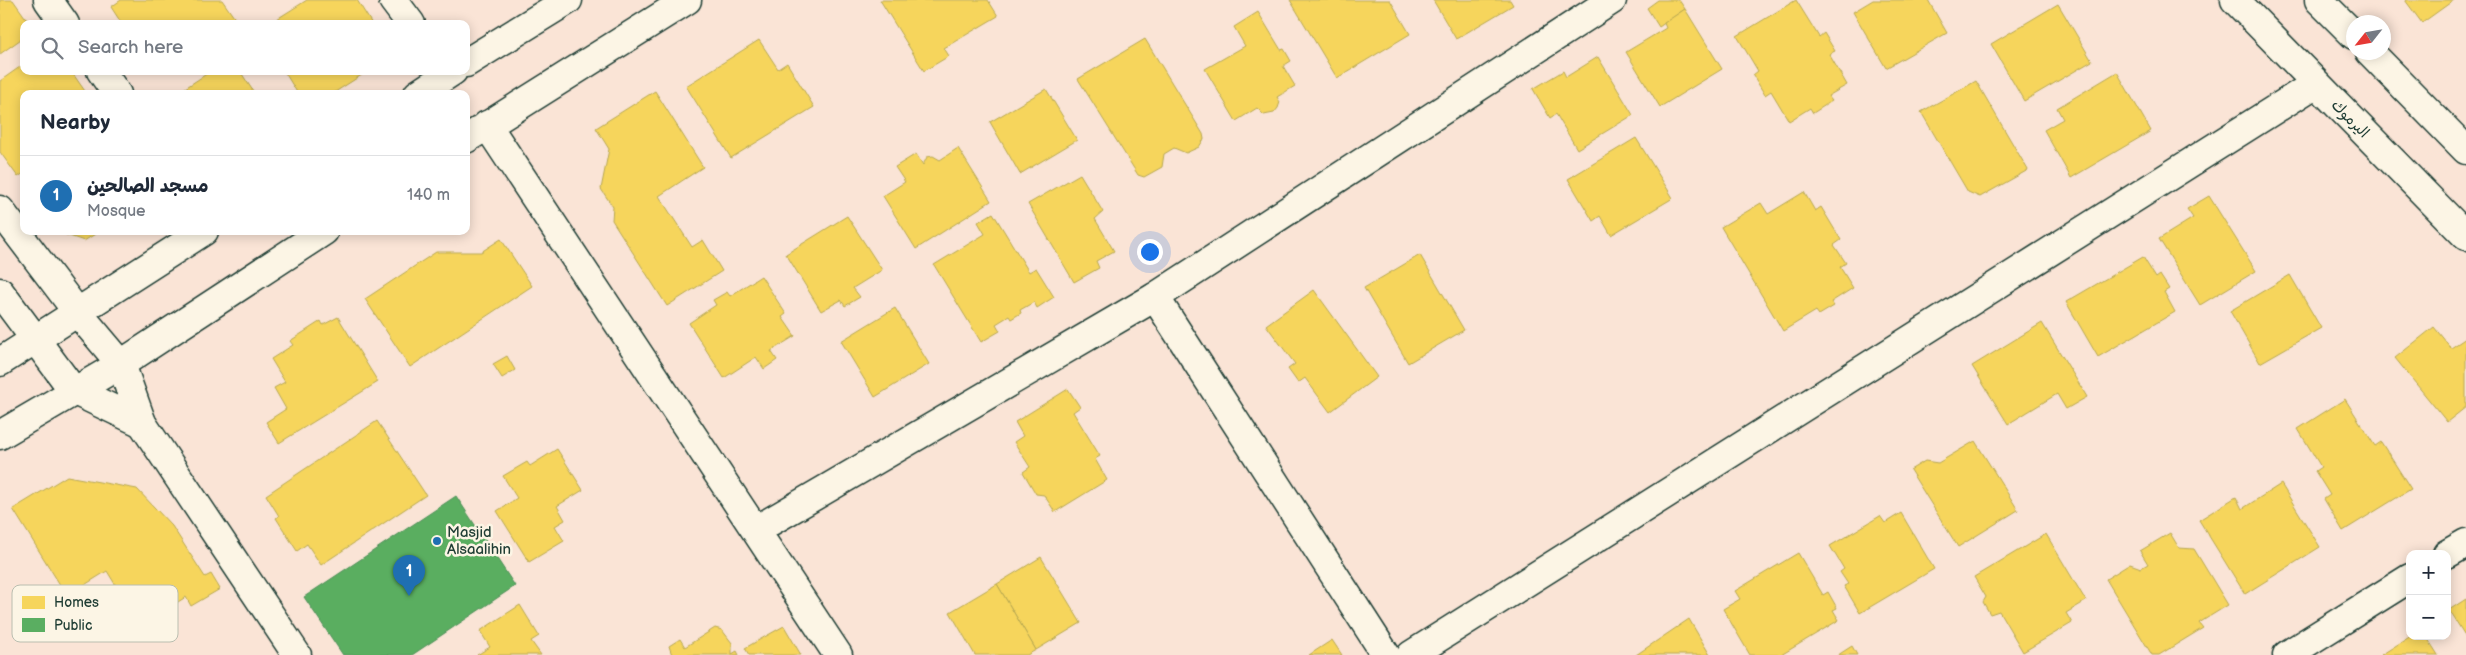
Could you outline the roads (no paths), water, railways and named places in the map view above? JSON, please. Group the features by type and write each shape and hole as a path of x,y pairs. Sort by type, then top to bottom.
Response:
{"street":[{"path":"48,0 62,20"},
{"path":"393,0 408,20"},
{"path":"470,60 568,0"},
{"path":"688,0 477,132 756,530 838,655"},
{"path":"756,530 1155,297 1612,0"},
{"name":"اليرموك","path":"2235,0 2315,84 2466,236"},
{"path":"2319,0 2346,27"},
{"path":"2378,60 2466,150"},
{"path":"104,75 114,90"},
{"path":"424,90 446,75"},
{"path":"1411,655 2315,84"},
{"path":"0,210 78,313 121,364 142,423 296,655"},
{"path":"0,362 198,235"},
{"path":"0,435 73,390 121,364 318,235"},
{"path":"0,292 73,390 142,423"},
{"path":"1155,297 1386,655"},
{"path":"2451,551 2466,542"},
{"path":"2287,655 2406,581"}],"place":[{"name":"Masjid Alsaalihin","path":"437,541"},
{"name":"مسجد الصالحين","path":"409,596"}]}
